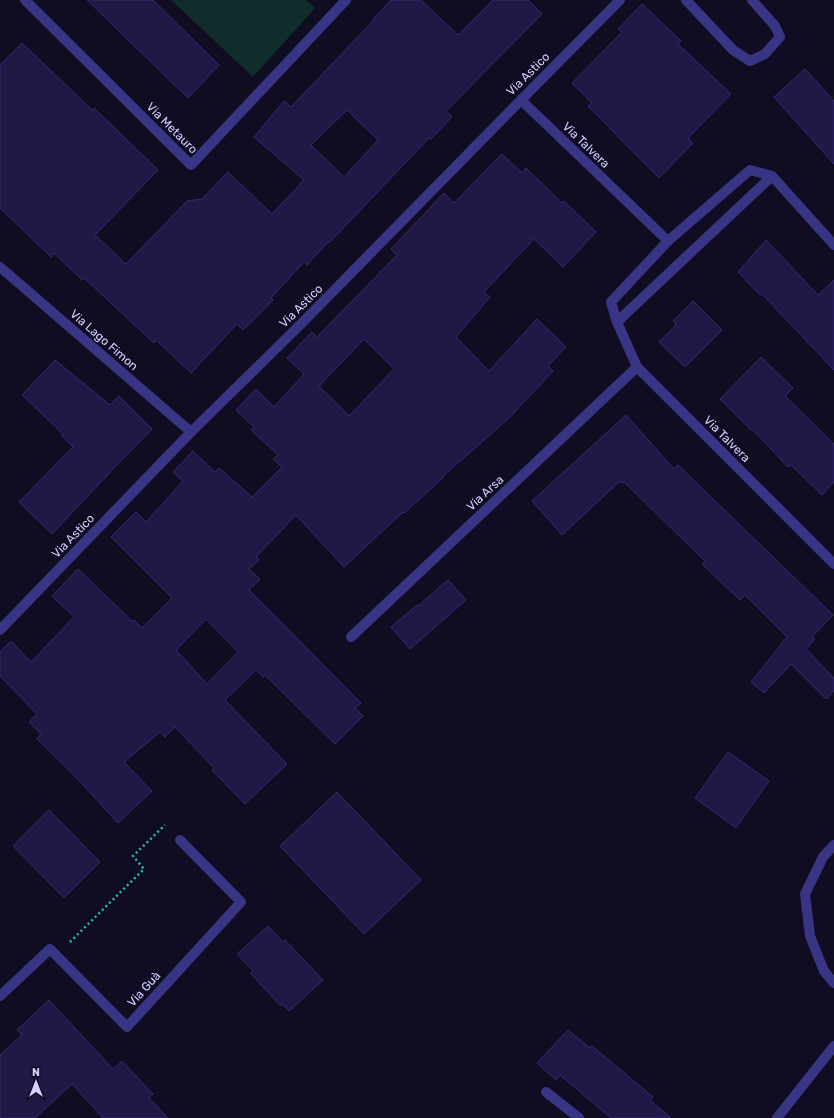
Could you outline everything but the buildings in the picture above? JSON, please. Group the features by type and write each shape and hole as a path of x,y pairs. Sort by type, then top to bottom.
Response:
{"street":[{"name":"Via Metauro","path":"25,0 191,165 346,0"},
{"name":"Via Astico","path":"0,630 190,432 302,323 620,0"},
{"path":"686,0 733,50 750,61 765,54 780,37 775,26 752,0"},
{"name":"Via Talvera","path":"521,100 668,242"},
{"name":"Via Talvera","path":"772,176 750,170 668,242 610,302 617,322 637,367 834,564"},
{"path":"617,322 772,176 834,245"},
{"name":"Via Lago Fimon","path":"0,267 190,432"},
{"name":"Via Arsa","path":"351,637 637,367"},
{"name":"Via Guà","path":"0,996 50,949 127,1027 241,902 180,840"},
{"path":"834,845 823,856 805,894 810,936 824,971 834,983"},
{"path":"777,1118 834,1046"},
{"path":"546,1092 579,1118"}],"path":[{"path":"69,944 144,869 133,856 165,825"}],"green space":[{"path":"171,0 306,0 315,8 253,77"}]}
